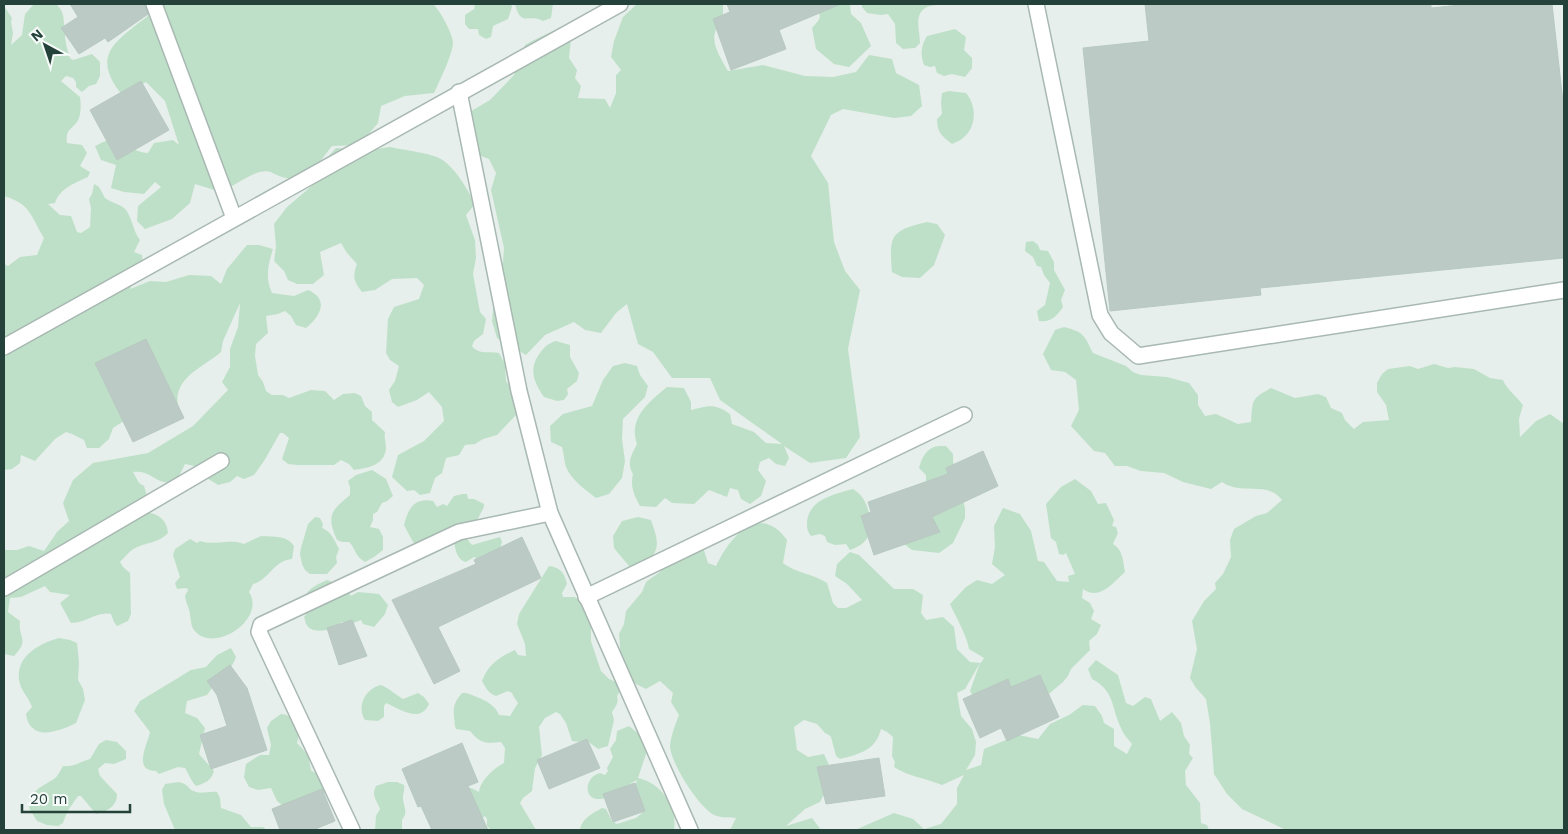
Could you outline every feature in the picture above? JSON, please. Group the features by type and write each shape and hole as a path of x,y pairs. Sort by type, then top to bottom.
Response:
{"street":[{"path":"154,4 234,218"},
{"path":"4,347 620,4"},
{"path":"1036,4 1100,315 1111,333 1138,356 1564,290"},
{"path":"459,92 519,391 550,514 690,830"},
{"path":"586,597 964,415"},
{"path":"4,588 221,461"},
{"path":"352,830 258,632 261,625 459,532 550,514"}],"green space":[{"path":"34,4 56,4 59,7 64,18 70,58 73,60 92,54 100,62 100,76 96,84 89,86 82,92 76,87 76,82 73,78 66,76 61,81 80,97 81,108 79,118 67,134 67,143 82,145 87,153 80,166 90,172 88,177 60,193 55,203 48,204 60,215 71,216 77,232 81,233 90,227 91,208 89,199 94,184 99,187 105,198 126,210 140,240 134,252 142,255 143,264 130,289 150,281 166,282 189,275 211,276 221,284 227,269 247,245 259,245 273,249 268,271 268,282 272,293 294,296 308,290 319,298 321,308 319,314 306,328 296,325 291,316 285,311 266,316 268,333 256,344 255,356 258,375 266,391 272,395 283,395 289,398 311,390 325,391 334,400 343,394 355,393 361,396 365,406 372,412 372,420 385,432 386,448 383,458 375,465 354,470 349,464 341,460 334,465 288,464 282,459 289,438 280,433 254,475 244,479 237,476 230,482 218,485 194,470 194,466 185,464 176,482 163,482 145,473 133,472 139,483 144,486 147,496 142,505 146,512 162,518 168,533 160,539 132,550 120,562 130,573 131,614 128,621 117,626 111,614 101,614 71,623 60,603 70,595 50,592 45,586 21,597 10,598 8,612 20,621 22,639 21,646 14,656 4,654 4,550 17,550 29,546 44,551 57,532 69,521 63,503 73,480 93,463 148,453 193,426 228,390 222,382 230,367 230,349 238,327 240,303 223,341 221,352 185,380 180,388 178,406 133,415 113,428 109,439 99,448 87,448 84,440 66,432 55,439 35,461 21,455 20,463 12,469 4,470 4,264 8,266 20,257 37,255 44,238 29,211 20,203 4,196 4,6 12,18 13,33 11,45 22,35 25,14"},
{"path":"143,4 433,4 448,28 453,42 451,53 434,93 405,96 381,106 378,123 359,145 332,146 310,172 297,178 260,172 221,192 195,184 190,203 172,219 145,229 137,221 138,206 161,187 155,182 144,194 124,192 111,188 116,165 101,160 95,146 105,141 110,141 148,153 154,143 173,140 179,145 165,101 146,82 123,96 113,82 108,70 108,59 117,41 148,16"},
{"path":"475,4 511,4 512,7 508,19 493,26 491,37 486,39 479,35 478,29 469,29 465,24 465,15 474,9"},
{"path":"515,4 553,4 551,18 543,21 523,18 517,11"},
{"path":"637,4 723,4 723,21 715,33 714,39 715,46 728,71 763,65 805,76 833,77 856,72 869,55 892,59 896,73 919,85 922,106 911,116 894,118 843,109 831,115 811,156 828,183 834,242 845,271 860,290 848,349 860,437 846,458 810,463 784,446 789,458 785,466 776,464 769,458 760,462 758,470 766,481 761,496 750,504 741,499 738,490 730,488 727,497 709,490 694,504 672,503 665,498 656,507 640,506 633,490 633,474 630,466 630,459 637,444 635,426 642,411 667,387 684,388 691,402 691,410 707,407 720,408 730,414 732,424 754,432 766,443 782,444 720,400 710,378 672,378 653,352 638,344 627,304 616,313 601,333 585,330 574,322 545,335 526,355 497,338 492,321 496,276 503,262 504,248 491,190 496,173 489,159 465,150 457,130 463,116 490,100 514,75 525,45 555,30 571,39 569,58 577,70 575,78 581,86 578,98 605,99 610,108 616,93 616,75 621,70 611,57 614,41 623,17"},
{"path":"817,4 850,4 851,14 861,23 871,46 849,67 834,64 816,49 812,28 820,18"},
{"path":"862,4 939,4 927,7 920,14 918,23 920,43 915,48 903,49 896,43 895,24 888,14 867,13"},
{"path":"955,29 966,37 964,50 972,58 972,68 965,77 952,74 944,76 937,73 935,66 924,65 922,57 922,47 927,36"},
{"path":"949,91 966,93 974,110 973,122 968,133 962,139 952,144 941,134 937,124 937,119 942,114 942,93"},
{"path":"390,147 429,155 445,161 460,178 475,204 466,215 475,240 476,258 473,274 480,312 486,319 483,334 474,341 472,346 477,351 499,353 505,364 506,381 513,391 516,415 497,435 483,439 475,444 465,445 459,455 446,458 442,473 435,478 430,493 420,495 414,490 407,491 392,477 398,455 424,441 444,421 442,407 429,392 417,400 398,407 392,402 389,390 395,381 399,366 390,360 386,353 388,319 394,307 419,299 424,285 417,278 392,279 375,290 362,292 355,279 357,264 341,243 320,252 324,275 313,284 297,284 288,280 284,271 274,261 276,246 274,224 287,207 314,184 319,167 336,148 369,150"},
{"path":"927,222 937,224 945,235 934,265 920,278 902,277 892,272 891,250 895,236 906,228"},
{"path":"1033,241 1040,250 1048,251 1054,262 1054,270 1065,290 1061,300 1063,307 1056,316 1047,321 1039,321 1037,311 1045,305 1050,283 1041,267 1037,266 1033,257 1025,251 1026,242"},
{"path":"1064,327 1083,335 1093,353 1126,366 1133,372 1141,375 1167,377 1189,383 1198,395 1198,405 1205,416 1216,414 1238,424 1251,422 1254,400 1271,388 1295,398 1318,394 1326,397 1331,408 1342,413 1345,420 1354,429 1363,422 1389,420 1386,405 1377,392 1377,383 1382,374 1388,369 1410,366 1418,369 1434,364 1448,368 1474,369 1490,378 1503,380 1523,405 1519,419 1520,437 1536,421 1550,414 1564,424 1564,830 1286,830 1242,809 1227,794 1214,774 1206,699 1190,678 1197,649 1192,621 1204,601 1216,589 1215,583 1223,574 1231,557 1230,540 1234,529 1256,516 1267,513 1282,500 1277,495 1265,490 1240,488 1222,482 1211,489 1183,482 1164,473 1141,471 1127,466 1115,466 1105,453 1094,451 1071,426 1079,410 1076,380 1065,372 1051,370 1043,354 1055,330"},
{"path":"556,341 570,345 570,357 579,373 577,381 567,389 568,394 564,400 557,401 544,397 537,386 533,370 536,359 545,347"},
{"path":"625,363 637,366 640,375 648,386 645,397 623,419 622,439 625,461 622,478 609,494 596,498 579,484 569,472 565,465 562,447 551,442 550,426 563,414 592,406 603,380 613,366"},
{"path":"946,446 953,454 953,461 965,508 965,518 953,543 939,553 912,550 904,544 926,481 926,475 919,468 926,453 931,448"},
{"path":"372,470 386,479 393,496 382,503 377,512 373,514 370,527 379,529 383,537 383,550 365,562 359,557 349,542 337,540 331,519 338,505 350,495 348,481 356,475"},
{"path":"1075,479 1091,491 1098,504 1106,503 1114,520 1112,526 1116,527 1118,533 1113,544 1121,553 1125,572 1100,592 1089,592 1083,589 1082,598 1090,603 1094,611 1091,619 1101,625 1097,634 1089,641 1090,650 1071,669 1063,682 1044,698 974,698 970,691 980,663 965,689 957,693 961,716 972,729 976,742 975,755 966,770 981,765 984,749 1018,735 1038,739 1050,724 1069,715 1083,705 1095,706 1102,716 1104,723 1114,729 1114,746 1127,754 1132,744 1122,730 1109,694 1092,679 1088,669 1096,660 1118,675 1126,703 1133,706 1145,697 1151,699 1160,721 1172,712 1181,723 1184,736 1190,745 1189,754 1193,758 1185,771 1186,785 1200,803 1201,823 1207,825 1209,830 855,830 894,813 913,819 924,829 941,824 957,804 957,788 964,775 942,785 894,767 895,762 892,756 893,737 881,729 875,742 866,750 840,759 836,756 831,737 817,724 804,720 794,727 797,750 808,757 824,754 834,776 820,802 805,809 786,826 812,818 821,830 730,830 736,818 717,816 703,806 688,786 671,753 671,738 679,715 671,702 673,693 660,681 646,689 636,684 627,676 621,661 619,634 624,624 626,611 642,592 646,582 660,572 665,563 702,544 708,563 716,566 729,544 737,535 756,524 766,524 777,529 787,540 783,563 827,583 833,603 838,608 846,608 862,600 847,584 835,576 837,564 850,552 859,555 894,589 913,589 923,595 921,613 926,620 943,617 954,627 957,649 970,662 981,663 984,658 969,649 964,632 950,604 966,587 977,580 992,584 1005,575 992,564 995,547 994,526 1003,508 1020,514 1031,531 1038,561 1044,562 1057,581 1069,582 1068,576 1075,574 1066,553 1063,555 1059,554 1056,542 1051,538 1046,504 1061,487"},
{"path":"853,489 862,497 869,513 869,532 864,542 850,550 846,544 835,545 827,542 825,536 820,534 811,536 807,521 813,507 824,499"},
{"path":"467,494 468,499 474,499 484,504 474,526 418,545 413,542 404,525 413,506 426,500 433,501 437,507 443,504 447,506 454,496"},
{"path":"315,517 320,518 323,524 322,528 330,534 339,549 336,557 337,563 327,574 310,574 302,564 301,548 308,524"},
{"path":"638,517 651,520 657,542 655,552 641,569 629,566 614,548 613,536 622,521"},
{"path":"461,532 472,545 500,537 502,542 500,549 479,560 474,557 466,562 458,555 454,543 453,535"},
{"path":"261,536 280,537 291,542 294,546 292,559 276,566 263,579 253,584 249,592 253,602 251,613 245,622 224,636 203,637 194,630 192,625 185,596 188,589 177,589 175,583 180,577 173,555 175,549 190,539 197,543 200,541 210,543 239,542 244,544"},
{"path":"549,566 559,569 565,576 567,584 562,593 563,597 579,599 585,606 591,620 591,641 601,671 609,679 616,682 621,689 617,696 617,704 612,712 614,720 608,746 598,749 586,740 580,742 572,741 566,723 560,714 556,712 545,718 539,727 542,755 535,768 532,791 520,803 536,830 491,830 487,826 487,819 485,816 482,818 464,787 479,792 488,775 504,763 505,748 501,742 483,742 470,731 456,729 454,707 462,693 466,693 490,704 499,715 510,716 518,703 512,693 508,691 496,696 493,695 482,681 491,666 504,656 515,650 518,655 526,656 525,644 517,624 519,614"},
{"path":"327,580 343,587 351,596 358,592 379,594 388,605 385,614 374,627 363,624 361,620 349,625 346,622 341,622 338,627 329,630 318,631 310,628 304,617 306,611 304,600 311,589"},
{"path":"59,638 77,643 78,680 83,689 85,700 76,723 53,731 39,732 29,723 26,714 32,707 21,687 20,668 28,654 42,644"},
{"path":"231,648 236,657 230,668 212,681 212,688 207,695 187,701 185,713 197,718 205,728 199,754 214,771 211,777 205,783 196,786 185,768 178,767 159,774 156,771 149,770 143,762 143,756 150,732 134,711 140,701 191,670 206,667 217,655"},
{"path":"381,685 403,699 418,693 429,704 425,710 415,714 386,703 384,706 384,717 378,721 365,720 362,715 364,698 371,690"},
{"path":"281,714 291,717 297,723 299,732 297,743 308,755 311,770 320,776 326,785 324,794 316,804 283,806 277,801 271,788 258,790 249,787 244,777 246,764 260,755 269,755 271,745 267,728 271,721"},
{"path":"629,726 640,735 647,751 638,778 646,780 666,797 675,821 674,830 580,830 585,820 591,814 602,808 606,809 612,821 617,824 636,818 643,812 634,789 637,780 606,798 593,798 588,790 590,780 594,776 600,773 605,775 608,771 607,768 613,757 610,749 616,740 617,731"},
{"path":"106,740 117,742 126,751 126,759 114,764 105,763 98,769 100,776 117,794 113,805 107,810 96,814 81,796 78,796 67,812 63,823 58,826 47,825 37,821 29,808 34,793 55,778 63,766 74,765 90,759 99,744"},
{"path":"179,782 196,792 217,792 221,808 241,815 251,827 263,827 267,830 175,830 164,804 162,790 165,784"},
{"path":"388,782 397,782 404,785 405,811 402,820 402,830 375,830 376,816 380,809 374,795 375,789 376,786"}],"building":[{"path":"70,4 145,4 148,14 108,42 105,38 79,54 61,28 78,17"},
{"path":"727,4 841,4 779,30 786,49 731,70 713,19 730,12"},
{"path":"1145,4 1431,4 1431,8 1470,4 1552,4 1564,111 1564,258 1260,288 1261,295 1110,311 1083,48 1149,41"},
{"path":"141,81 169,130 117,160 90,110"},
{"path":"146,339 184,418 133,442 95,363"},
{"path":"983,451 998,486 932,517 940,532 874,555 861,516 871,512 868,502 948,474 946,468"},
{"path":"522,537 541,578 438,627 460,671 434,684 392,600 476,564 474,560"},
{"path":"352,620 367,656 339,665 327,628"},
{"path":"230,665 247,688 267,750 211,769 200,735 227,726 217,695 207,681"},
{"path":"1040,675 1059,717 1007,741 1001,728 980,738 963,699 1008,679 1011,687"},
{"path":"587,739 600,768 549,789 537,760"},
{"path":"462,743 478,782 468,786 488,830 432,830 421,806 418,807 402,769"},
{"path":"879,758 885,796 826,804 817,767"},
{"path":"635,783 645,811 613,822 603,794"},
{"path":"322,789 335,821 313,830 280,830 272,809"}]}
